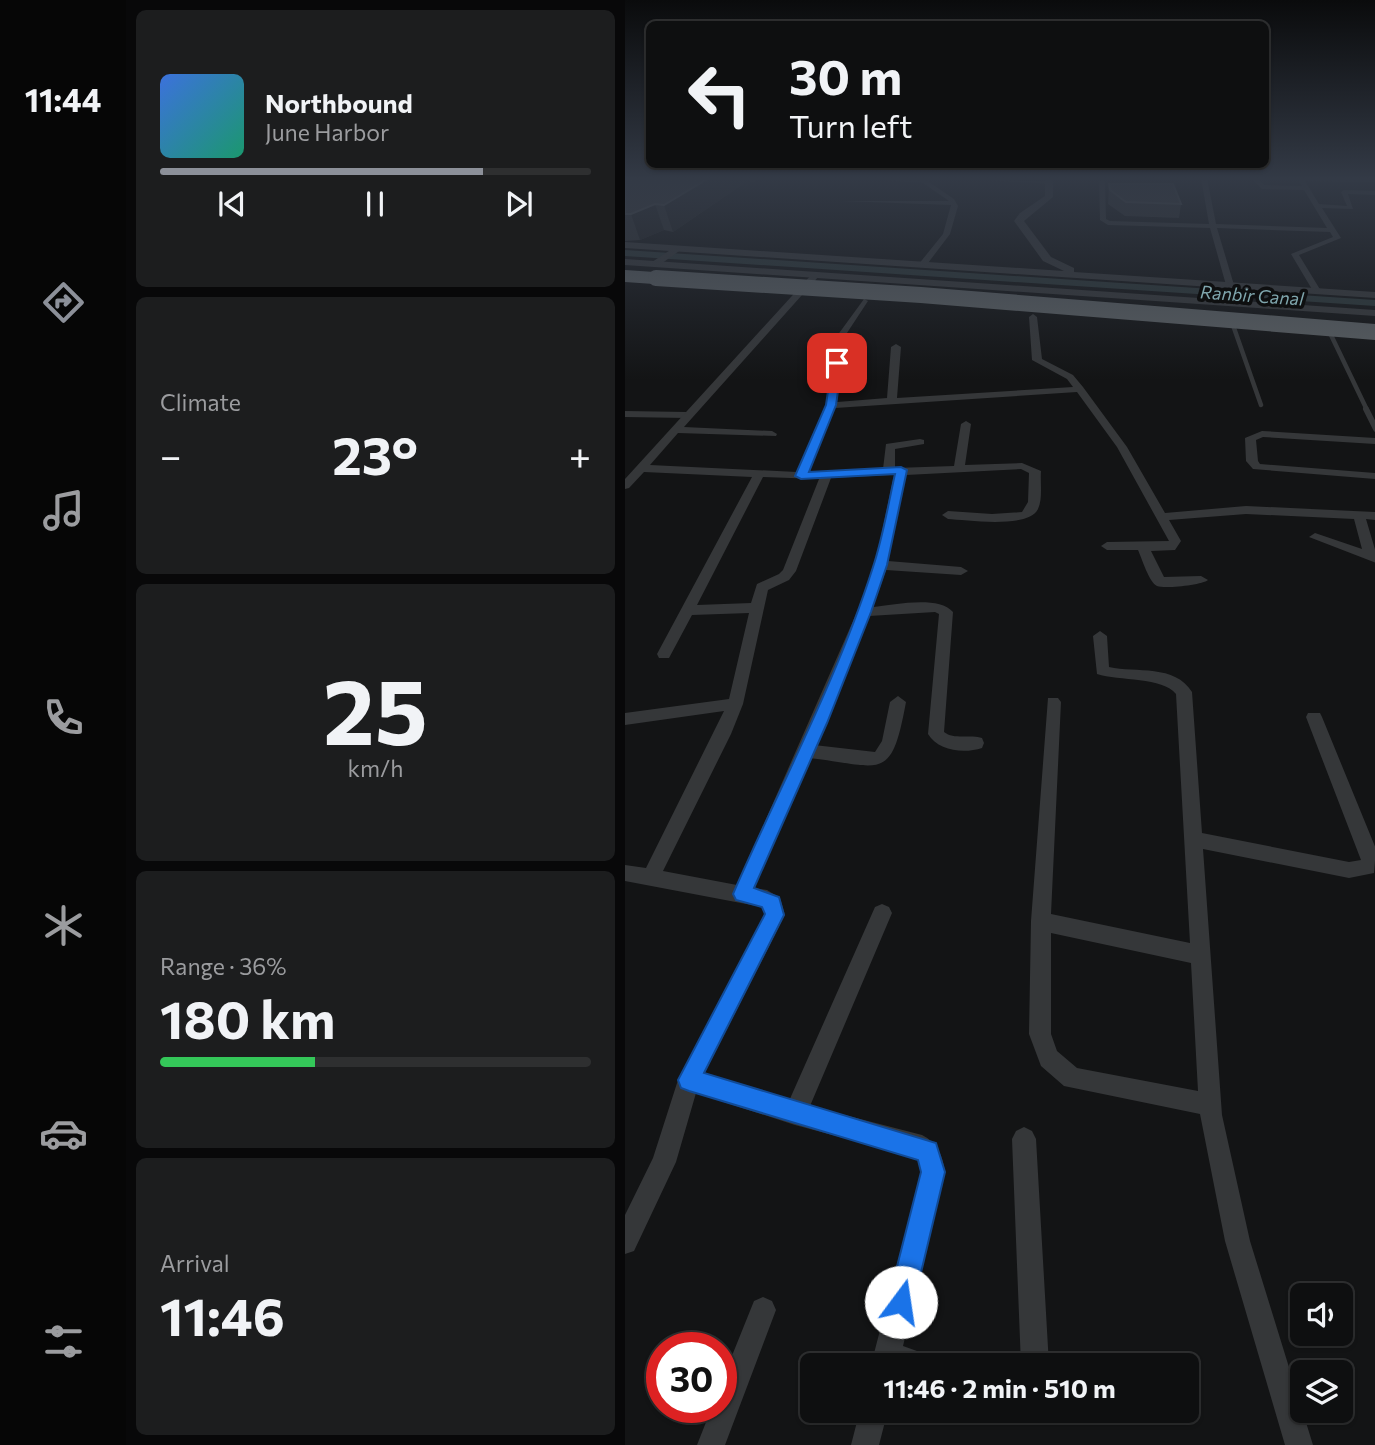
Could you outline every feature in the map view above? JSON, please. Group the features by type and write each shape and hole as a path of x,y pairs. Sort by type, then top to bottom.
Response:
{"highway":[{"path":"625,264 1375,321"},
{"path":"625,276 921,295 1375,332"}],"street":[{"path":"629,245 1375,295"},
{"path":"922,265 937,245"},
{"path":"1037,245 1047,259 1059,267 1088,275"},
{"path":"1219,245 1230,285"},
{"path":"1317,291 1295,254 1319,245"},
{"path":"657,262 675,250"},
{"path":"625,264 657,262 815,276 1375,313"},
{"path":"625,486 815,276"},
{"path":"625,281 1375,339"},
{"path":"801,476 831,405 841,336 864,301"},
{"path":"1033,317 1037,360 1070,377 1080,389 1122,447 1175,541 1174,546 1107,546"},
{"path":"892,402 896,347"},
{"path":"831,405 1080,389"},
{"path":"959,468 966,424"},
{"path":"674,430 772,434"},
{"path":"1375,440 1262,434 1250,438 1252,461 1257,467 1375,476"},
{"path":"742,894 806,751 881,565 895,470 890,446 920,442"},
{"path":"641,468 801,476 895,470 1032,468 1032,509 1028,514 1016,518 948,515"},
{"path":"664,654 759,474"},
{"path":"651,877 723,734 735,704 764,585 784,577 789,571 826,475"},
{"path":"1160,517 1246,510 1375,516"},
{"path":"1359,515 1373,558"},
{"path":"1316,537 1373,558"},
{"path":"1143,547 1160,582 1201,579"},
{"path":"881,565 961,571"},
{"path":"864,612 937,607 946,612 936,734 945,742 976,743"},
{"path":"687,610 757,608"},
{"path":"1100,636 1102,670 1112,674 1170,680 1181,685 1184,692 1211,1105 1221,1175 1236,1237 1299,1445"},
{"path":"806,751 878,759 889,748 898,702"},
{"path":"1053,702 1041,921 1040,1034 1043,1046 1057,1067 1072,1078 1211,1105"},
{"path":"625,719 735,704"},
{"path":"1192,839 1349,870 1368,867 1371,858 1314,717"},
{"path":"625,873 767,900 773,904 775,915 689,1080 664,1162 625,1242"},
{"path":"795,1114 882,913"},
{"path":"1041,921 1200,955"},
{"path":"689,1080 795,1114 921,1147 932,1161 933,1172 888,1353"},
{"path":"1024,1139 1034,1353"},
{"path":"711,1445 763,1310"},
{"path":"865,1445 871,1423"}],"lane":[{"path":"1234,328 1261,405"},
{"path":"1331,335 1375,429"},
{"path":"625,414 687,415"}],"waterway":[{"name":"Ranbir Canal","path":"625,253 1376,303"}],"route":[{"path":"837,363 831,405 801,476 901,470 881,565 864,612 846,650 819,723 742,894 767,900 773,904 775,915 723,1010 689,1080 795,1114 869,1132 928,1151 933,1172 901,1302"}]}
